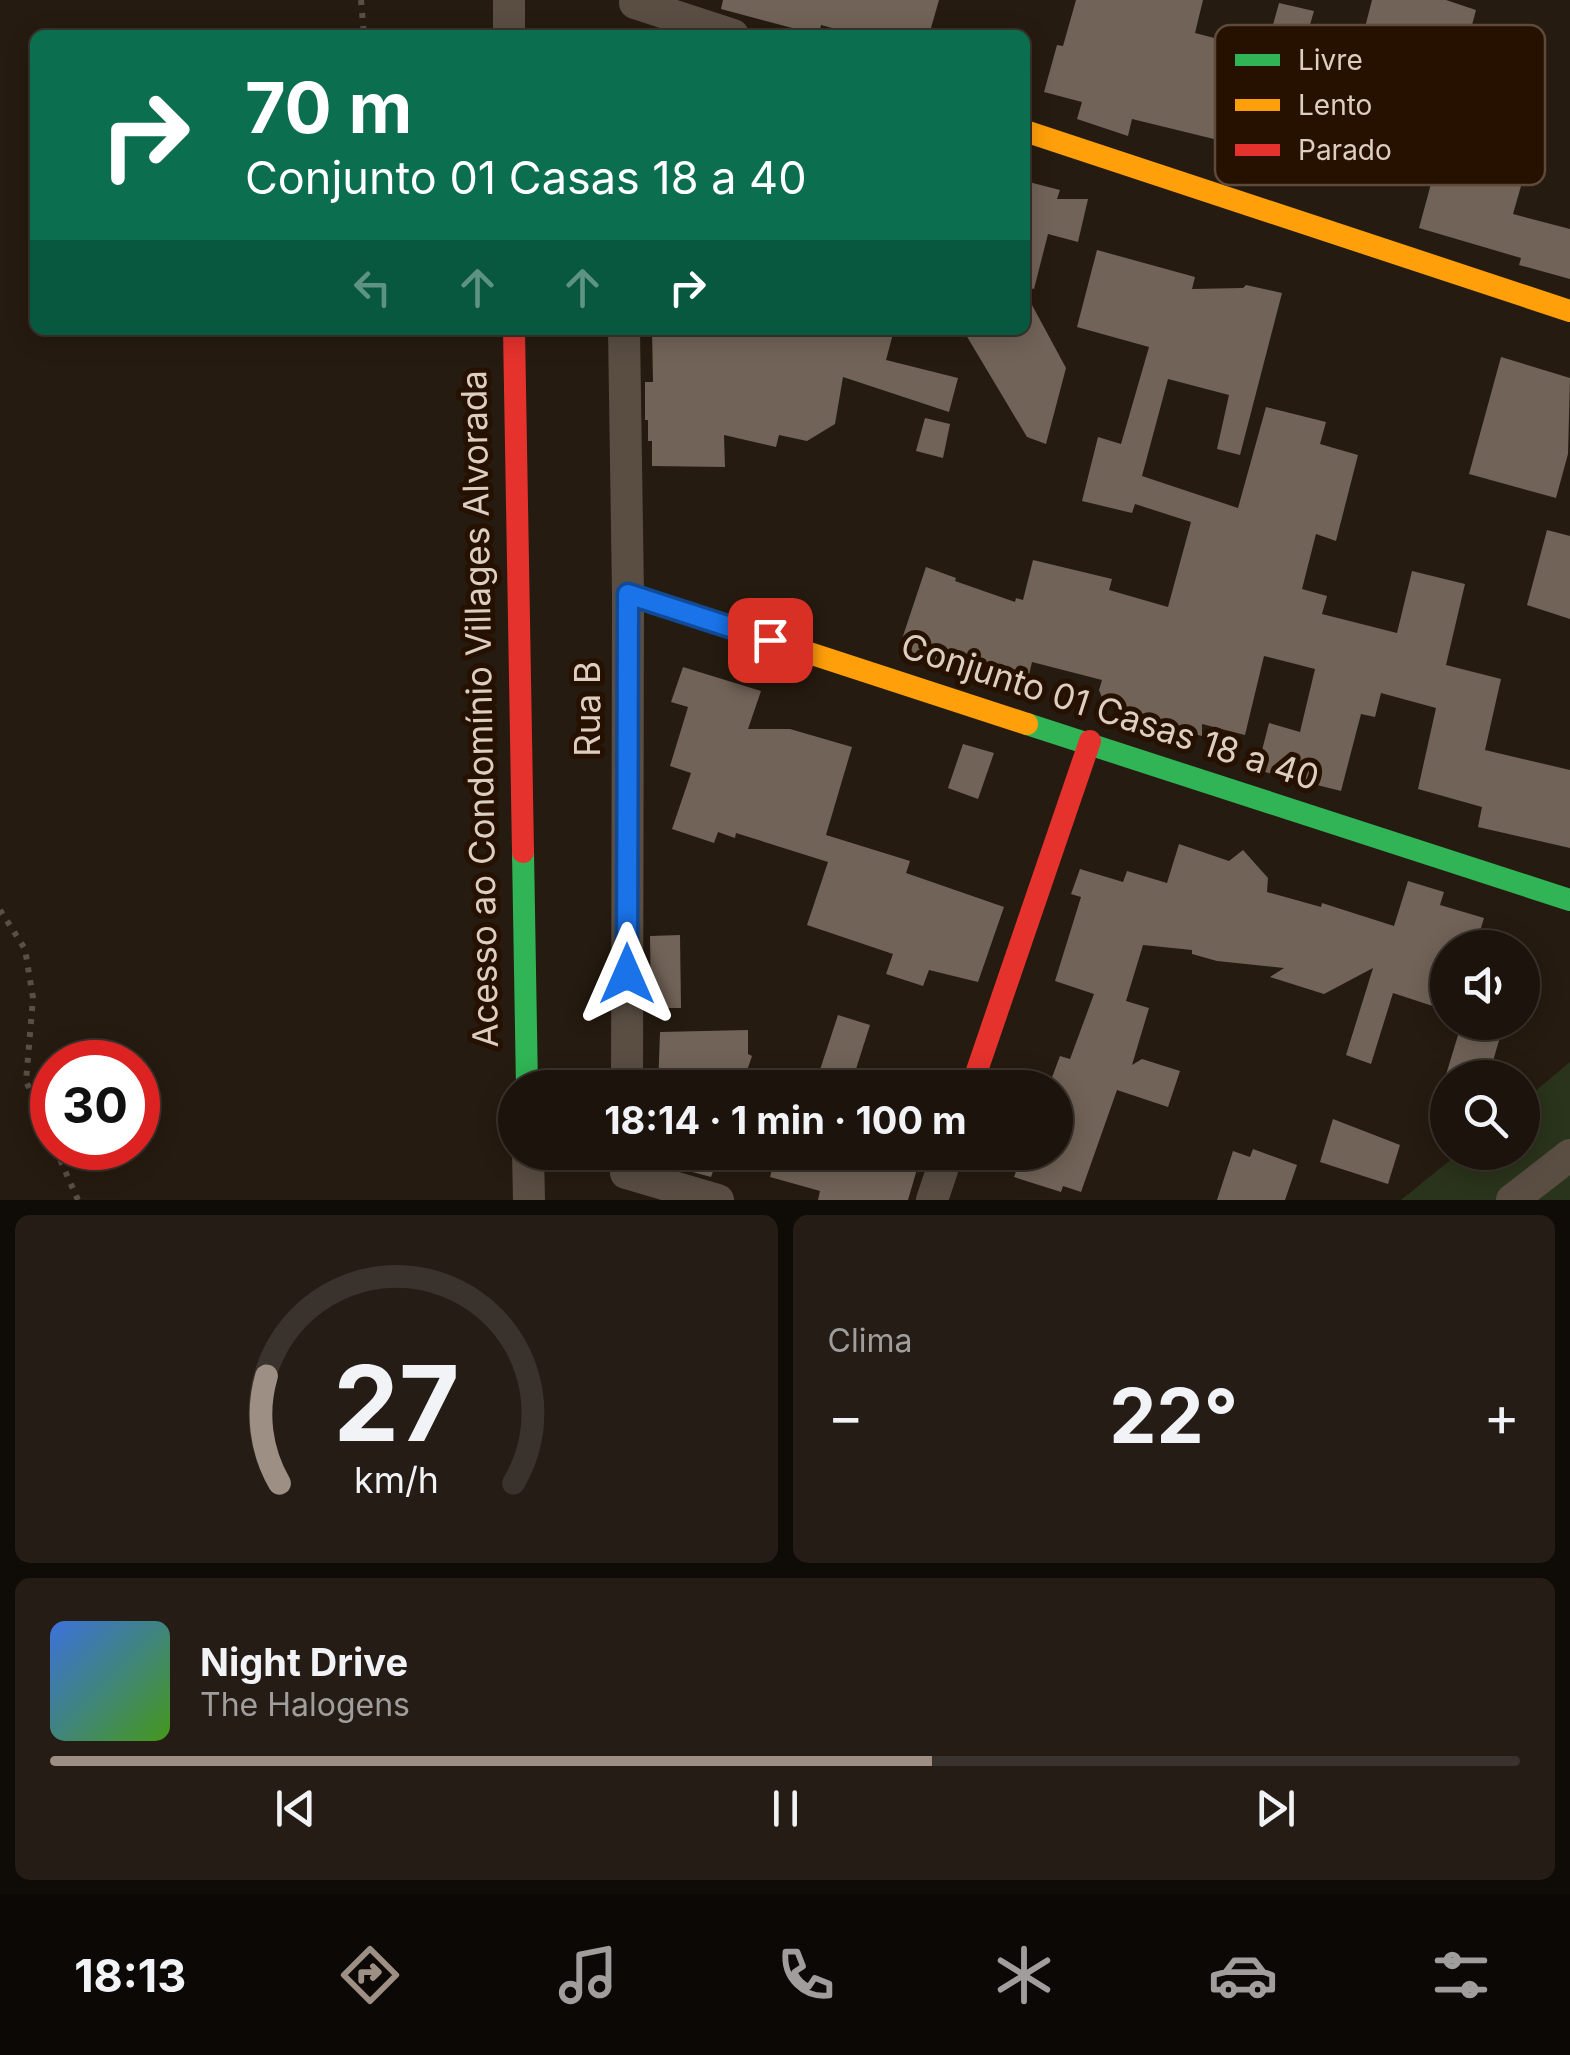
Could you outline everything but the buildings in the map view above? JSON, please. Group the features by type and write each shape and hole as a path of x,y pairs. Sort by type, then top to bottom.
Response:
{"street":[{"path":"509,0 510,30"},
{"path":"634,12 711,30"},
{"path":"1030,133 1570,311"},
{"name":"Acesso ao Condomínio Villages Alvorada","path":"514,335 527,1070"},
{"name":"Rua B","path":"624,335 628,594 626,1070"},
{"name":"Conjunto 01 Casas 18 a 40","path":"628,594 1570,900"},
{"path":"976,1070 1090,741"},
{"path":"1512,1200 1570,1155"},
{"path":"528,1170 529,1200"},
{"path":"932,1200 942,1170"},
{"path":"626,1175 718,1200"}],"path":[{"path":"361,0 364,30"},
{"path":"0,910 25,949 32,998 26,1080 30,1089"},
{"path":"65,1170 78,1200"}],"green space":[{"path":"1570,1062 1570,1200 1401,1200 1438,1170 1540,1170 1540,1087"}],"traffic: fast":[{"path":"1027,724 1570,900"},
{"path":"523,852 527,1070"}],"traffic: slow":[{"path":"1030,133 1570,311"},
{"path":"628,594 1027,724"}],"traffic: jam":[{"path":"514,335 523,852"},
{"path":"977,1070 1090,741"}],"route":[{"path":"627,974 628,594 770,640"}]}
